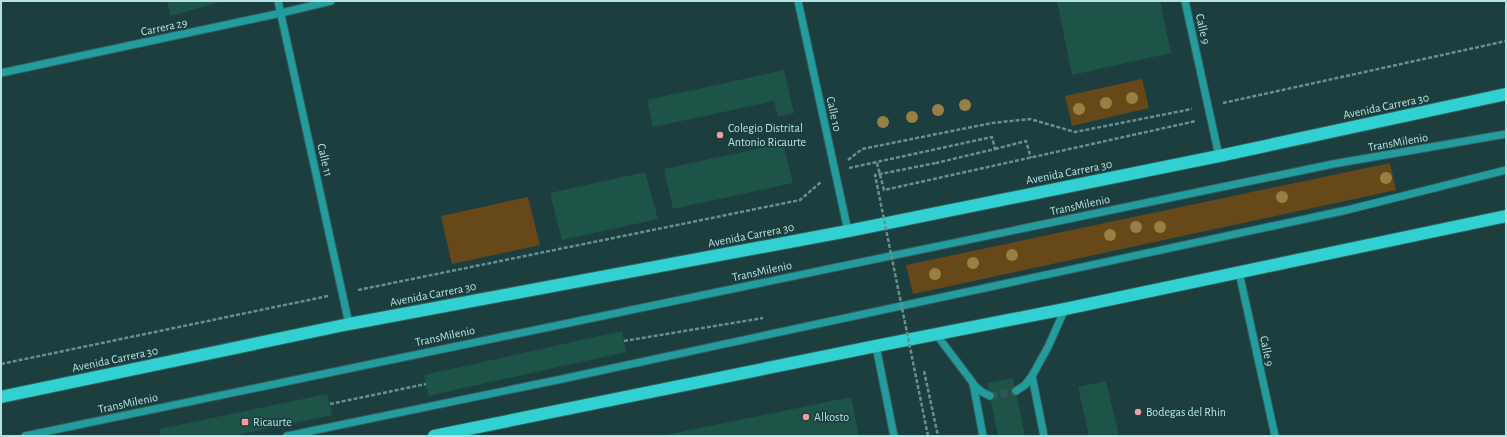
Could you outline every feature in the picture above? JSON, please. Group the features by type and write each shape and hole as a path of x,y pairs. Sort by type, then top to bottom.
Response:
{"highway":[{"name":"Avenida Carrera 30","path":"1,397 349,324 848,231 1219,156 1504,94"},
{"path":"434,436 1065,309 1506,216"}],"street":[{"name":"Calle 11","path":"278,1 349,324"},
{"name":"Carrera 29","path":"1,73 280,14 332,1"},
{"name":"Calle 10","path":"798,1 848,231"},
{"name":"Calle 9","path":"1185,1 1219,156"},
{"name":"TransMilenio","path":"25,436 1333,164 1506,134"},
{"path":"287,436 570,377 1347,210 1506,170"},
{"name":"Calle 9","path":"1238,272 1275,436"},
{"path":"1016,391 1032,376 1048,347 1065,309"},
{"path":"936,334 973,383 982,392 990,396"},
{"path":"876,346 894,436"},
{"path":"1032,376 1044,436"},
{"path":"973,383 984,436"}],"path":[{"path":"1,364 800,200 862,149 992,123 1030,119 1075,132 1207,106 1506,41"},
{"path":"879,162 884,190 1210,118"},
{"path":"835,170 879,162 992,137 995,149"},
{"path":"928,436 875,175 1026,141 1031,158"},
{"path":"624,341 645,337"},
{"path":"924,371 938,436"},
{"path":"330,404 426,384"}],"shaded area":[{"path":"1142,79 1149,108 1072,126 1065,96"},
{"path":"1390,163 1396,190 913,294 906,265"},
{"path":"528,197 540,245 452,264 441,216"}],"building":[{"path":"167,1 224,1 171,16"},
{"path":"1057,1 1160,1 1171,53 1072,75"},
{"path":"784,70 794,113 778,117 774,101 653,127 647,100"},
{"path":"783,143 793,183 673,209 664,169"},
{"path":"645,172 658,219 562,240 550,193"},
{"path":"622,331 626,352 428,396 424,375"},
{"path":"1013,378 1025,436 998,436 987,383"},
{"path":"1106,381 1119,436 1089,436 1078,387"},
{"path":"327,394 332,415 232,436 161,436 159,429"},
{"name":"Alkosto","path":"851,397 859,436 665,436 665,435"}],"tunnel":[{"path":"990,396 1016,391"}],"place":[{"name":"Colegio Distrital Antonio Ricaurte","path":"720,135"},
{"name":"Bodegas del Rhin","path":"1138,412"},
{"name":"Alkosto","path":"806,417"},
{"name":"Ricaurte","path":"245,422"}]}
